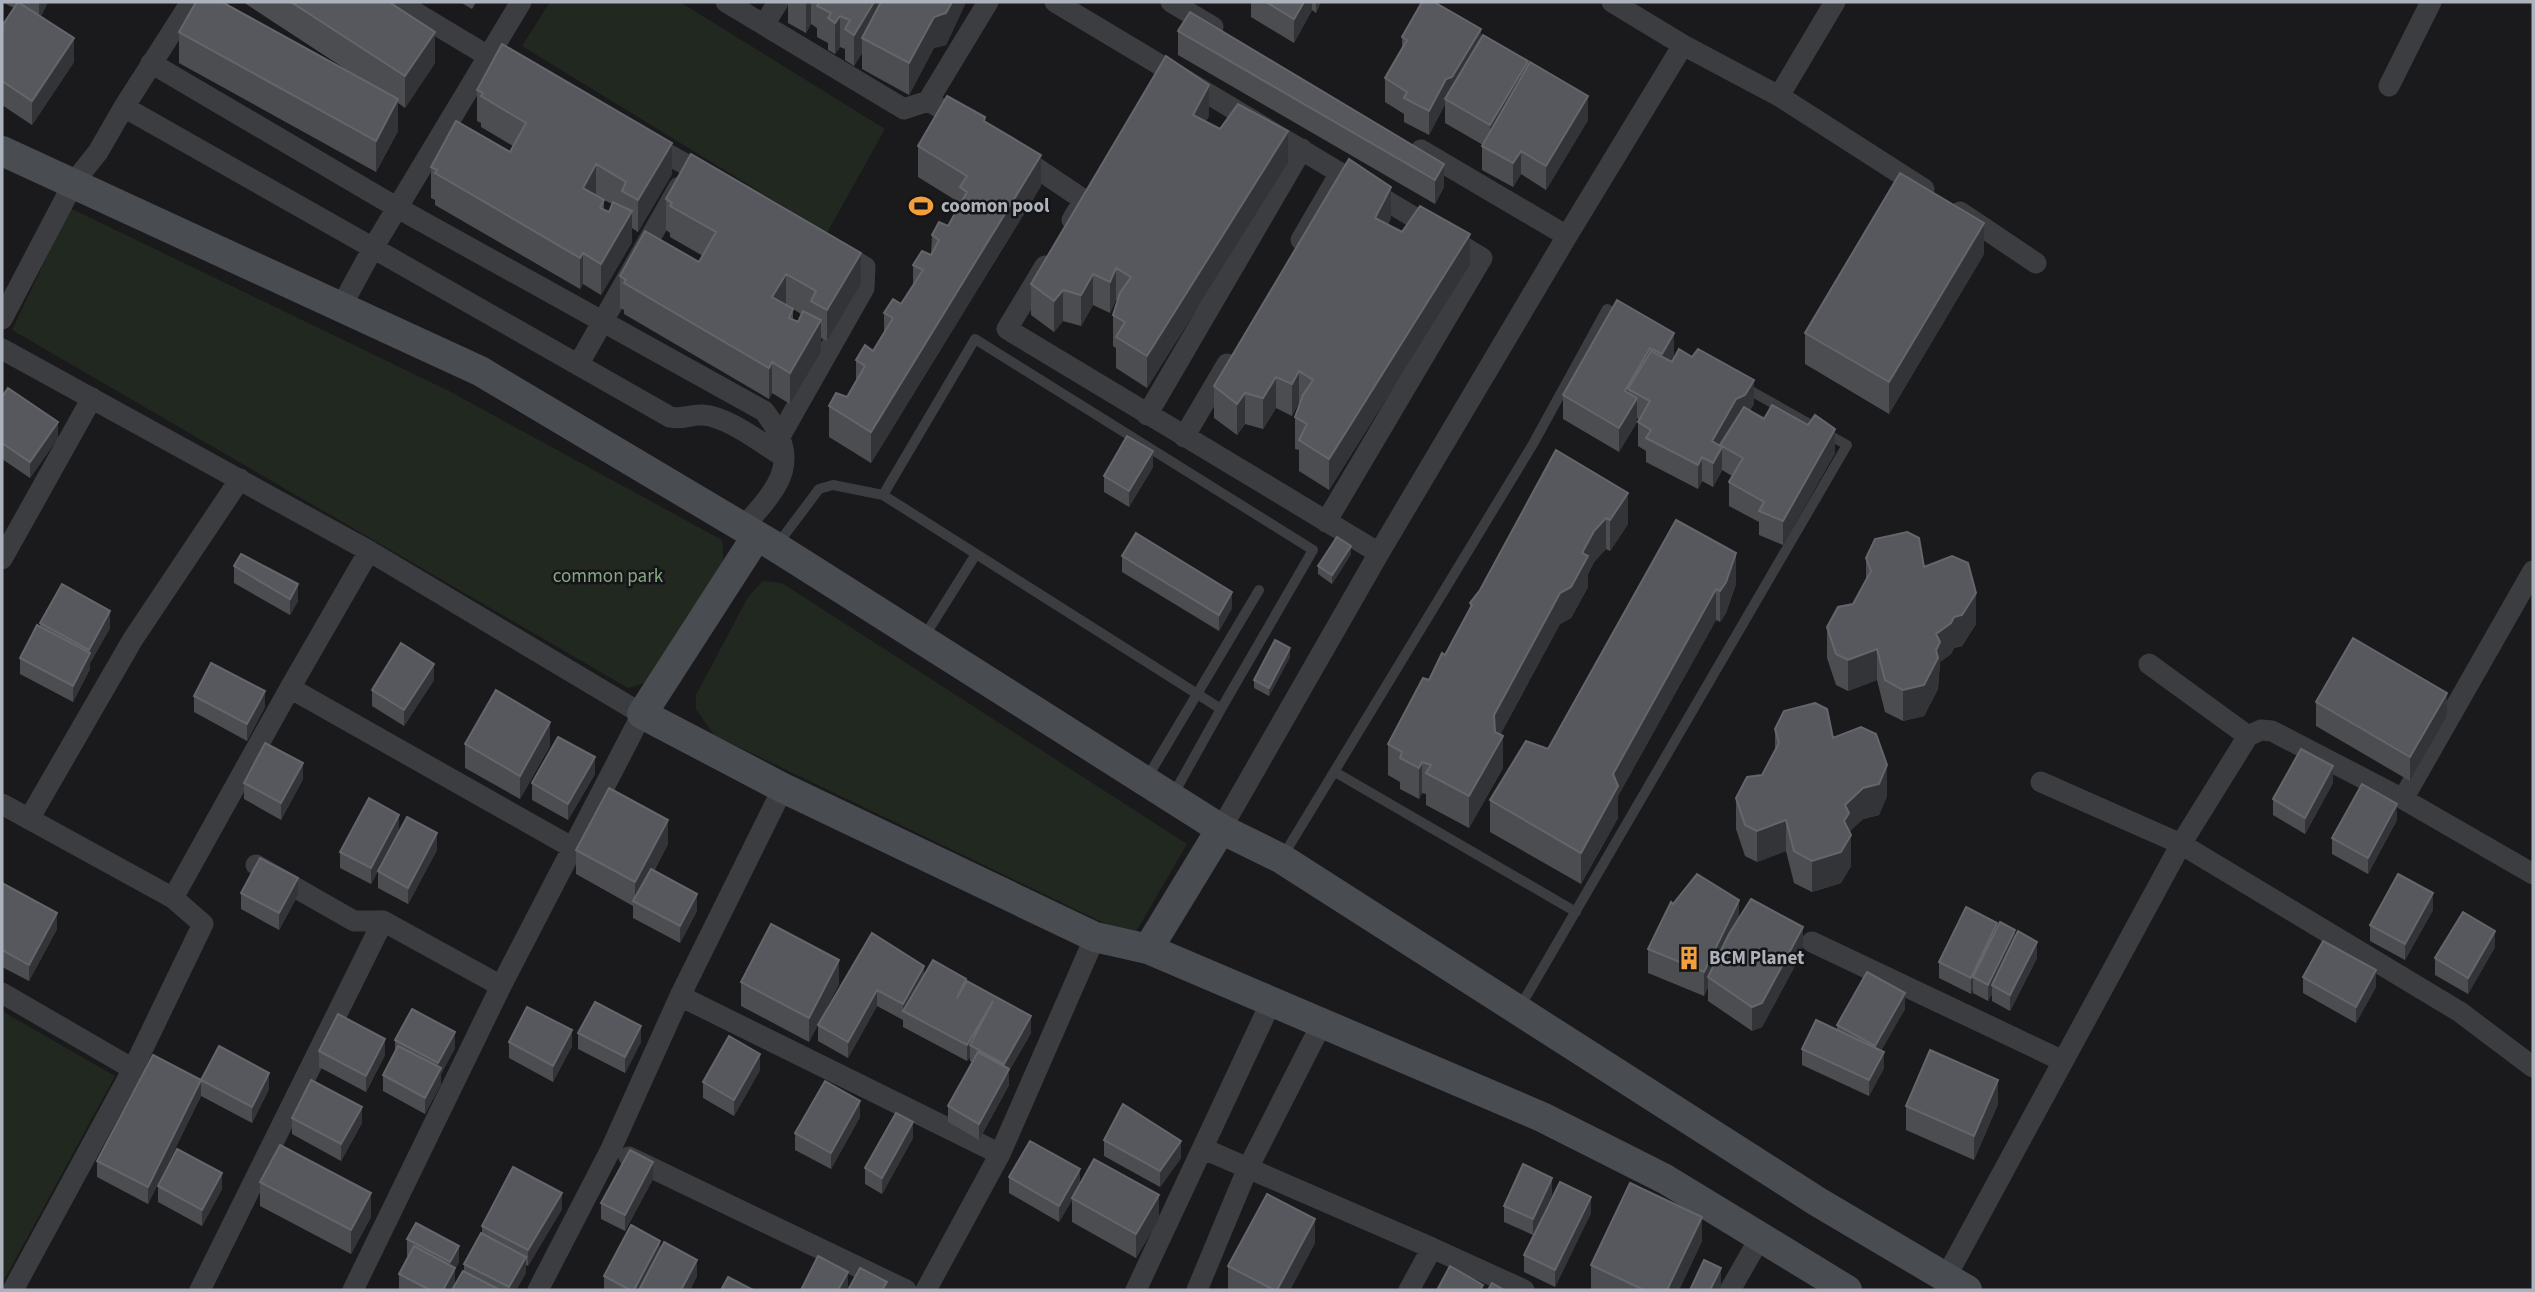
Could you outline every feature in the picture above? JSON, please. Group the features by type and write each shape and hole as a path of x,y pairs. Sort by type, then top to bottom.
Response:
{"street":[{"path":"2,319 74,182 97,152 191,2"},
{"path":"398,2 512,69"},
{"path":"342,305 396,207 521,2"},
{"path":"726,2 904,109 928,101 988,2"},
{"path":"764,25 778,2"},
{"path":"1055,2 1482,258 1326,522"},
{"path":"1171,2 1231,37"},
{"path":"1612,2 1683,45 1779,96 2036,263"},
{"path":"1779,96 1835,2"},
{"path":"2389,86 2431,2"},
{"path":"1148,949 1221,829 1379,553 1683,45"},
{"path":"151,63 396,207 764,411 777,428 786,465 758,538 642,714 501,986 353,1290"},
{"path":"1153,90 1167,68"},
{"path":"928,101 979,131"},
{"path":"124,107 670,417 682,420 703,415 722,420 782,447"},
{"path":"632,134 726,187"},
{"path":"1399,137 1567,236"},
{"path":"1000,144 1084,201"},
{"path":"1147,415 1302,149"},
{"path":"2,150 342,305 480,372 758,538 1221,829 1282,859 1818,1202 1956,1284 2063,1061 2181,844 2248,736 2262,730 2272,731 2403,799 2533,874"},
{"path":"578,365 691,167"},
{"path":"1291,257 1340,173"},
{"path":"1098,178 1007,329 1379,553"},
{"path":"782,447 864,288 864,267 820,240"},
{"path":"1184,437 1241,341"},
{"path":"2,349 369,551 642,714 783,788 1095,937 1148,949 1542,1117 1665,1179 1847,1290"},
{"path":"2,559 92,398"},
{"path":"29,819 134,639 240,479"},
{"path":"173,898 369,551"},
{"path":"2403,799 2533,571"},
{"path":"2149,664 2248,736"},
{"path":"290,688 573,848"},
{"path":"2041,782 2181,844 2460,1012 2533,1067"},
{"path":"538,1290 611,1149 680,996 783,788"},
{"path":"2,804 173,898 203,924 133,1069 13,1290"},
{"path":"256,865 354,921 383,921 501,986"},
{"path":"200,1290 383,921"},
{"path":"926,1290 1000,1154 1095,937"},
{"path":"1812,942 2063,1061"},
{"path":"2,993 133,1069"},
{"path":"680,996 1000,1154"},
{"path":"1136,1290 1271,1002"},
{"path":"1197,1290 1247,1170 1322,1023"},
{"path":"611,1149 906,1290"},
{"path":"1204,1149 1524,1290"},
{"path":"1730,1290 1761,1236"},
{"path":"1409,1290 1432,1248"}],"lane":[{"path":"1282,859 1533,444 1606,309 1631,323"},
{"path":"883,495 975,339 1312,550 1172,797"},
{"path":"1518,1010 1847,445 1727,377"},
{"path":"758,538 819,489 833,485 883,495 1221,709"},
{"path":"923,640 976,554"},
{"path":"1146,781 1259,590"},
{"path":"1335,772 1576,912"}],"green space":[{"path":"550,2 680,2 885,129 827,233 522,46"},
{"name":"common park","path":"70,208 449,391 722,540 724,565 652,681 628,688 12,330"},
{"path":"763,581 782,583 1187,844 1133,937 714,735 696,709 696,695 748,597"},
{"path":"2,1011 115,1076 2,1284"}],"building":[{"path":"18,2 74,38 32,101 2,81 2,26"},
{"path":"196,2 222,2 398,99 376,141 179,32"},
{"path":"291,2 389,2 435,32 405,76"},
{"path":"820,2 874,2 854,35 845,29 850,20 840,16 835,23 828,18 831,13 817,6"},
{"path":"881,2 952,2 946,13 934,17 909,63 862,38"},
{"path":"1266,2 1304,2 1294,19"},
{"path":"1422,2 1434,2 1481,29 1452,77 1446,79 1429,111 1404,98 1407,92 1385,78 1407,40 1402,37"},
{"path":"1190,12 1444,164 1435,180 1178,31"},
{"path":"1483,35 1528,61 1490,125 1445,99"},
{"path":"502,44 672,143 638,200 622,191 626,182 596,164 583,188 604,200 600,208 609,212 613,202 632,211 601,264 583,253 580,258 435,173 437,170 431,167 456,121 510,152 526,123 481,96 483,93 477,90"},
{"path":"1166,56 1209,85 1193,115 1220,129 1238,104 1288,131 1147,356 1116,337 1125,322 1113,315 1120,293 1131,277 1116,268 1110,282 1093,274 1081,295 1063,290 1054,301 1031,284"},
{"path":"1530,62 1588,96 1546,166 1521,151 1513,163 1482,146"},
{"path":"947,96 985,117 984,121 1041,155 871,432 829,406 836,393 847,397 865,366 856,360 865,345 873,351 893,318 884,313 893,299 901,304 923,270 913,265 922,251 931,255 939,240 932,235 939,222 948,226 967,192 960,187 967,176 918,146"},
{"path":"691,154 861,253 827,310 811,301 816,291 786,274 772,297 793,309 789,318 798,322 803,311 821,320 790,373 772,362 769,368 624,283 626,280 620,276 645,231 699,262 716,232 670,206 672,203 666,199"},
{"path":"1349,159 1391,187 1375,218 1402,232 1420,206 1470,234 1329,459 1299,440 1307,424 1295,417 1303,395 1313,380 1299,371 1292,384 1276,377 1263,398 1245,393 1237,404 1214,386"},
{"path":"1900,173 1984,223 1889,382 1805,333"},
{"path":"1617,300 1674,333 1662,354 1650,348 1625,391 1637,398 1619,428 1563,395"},
{"path":"1679,349 1692,357 1698,349 1754,380 1745,395 1736,399 1712,441 1722,447 1713,463 1702,457 1698,465 1646,438 1651,430 1638,422 1650,401 1628,389 1651,351 1672,362"},
{"path":"8,388 58,422 30,462 2,443 2,397"},
{"path":"1772,405 1808,425 1815,415 1835,429 1783,521 1759,511 1764,502 1729,482 1743,458 1720,445 1744,407 1764,419"},
{"path":"1127,436 1153,451 1129,491 1104,476"},
{"path":"1556,450 1628,493 1610,520 1606,518 1594,531 1582,553 1588,556 1571,587 1560,593 1494,715 1495,732 1503,736 1469,796 1426,773 1431,765 1422,762 1419,768 1400,758 1402,752 1388,744 1423,678 1429,680 1442,653 1445,655 1472,605 1470,603 1480,590"},
{"path":"1676,520 1736,553 1726,582 1720,591 1716,589 1613,774 1618,786 1581,853 1490,800 1526,741 1548,749"},
{"path":"1907,532 1919,538 1924,567 1952,556 1968,563 1976,593 1962,615 1954,617 1951,623 1936,634 1940,642 1936,650 1938,658 1924,685 1903,690 1885,680 1877,649 1848,660 1836,654 1827,627 1838,607 1853,604 1871,571 1866,558 1875,539"},
{"path":"1136,533 1232,592 1219,615 1122,556"},
{"path":"1337,537 1351,546 1332,575 1318,566"},
{"path":"241,554 298,584 290,599 234,566"},
{"path":"62,584 110,611 89,650 40,623"},
{"path":"37,625 90,653 73,686 20,658"},
{"path":"2353,638 2447,693 2410,757 2316,702"},
{"path":"1275,640 1290,648 1269,688 1254,680"},
{"path":"401,643 434,664 404,710 372,690"},
{"path":"211,663 265,691 247,724 194,696"},
{"path":"496,690 550,722 520,776 465,744"},
{"path":"1815,703 1827,709 1833,738 1861,727 1876,734 1887,765 1879,784 1863,788 1845,805 1849,813 1844,821 1851,835 1841,852 1812,861 1794,851 1786,820 1757,831 1745,825 1736,798 1747,777 1762,775 1779,743 1775,729 1784,711"},
{"path":"558,737 595,757 568,804 532,783"},
{"path":"265,743 303,763 281,803 244,783"},
{"path":"2301,749 2333,766 2305,818 2273,799"},
{"path":"2362,784 2397,804 2368,858 2332,838"},
{"path":"609,788 668,820 635,882 576,850"},
{"path":"369,798 399,815 371,868 340,852"},
{"path":"407,817 437,833 408,888 378,871"},
{"path":"260,858 298,878 279,913 241,893"},
{"path":"651,869 697,894 680,926 633,901"},
{"path":"1697,874 1739,900 1704,972 1648,949 1671,902 1673,904"},
{"path":"2398,874 2433,893 2405,944 2370,925"},
{"path":"2,883 57,913 29,965 2,950"},
{"path":"1751,899 1803,927 1762,1003 1752,1007 1708,977 1729,934"},
{"path":"1966,907 1997,923 1971,978 1939,962"},
{"path":"2463,912 2495,931 2468,978 2435,958"},
{"path":"2000,922 2015,930 1988,985 1973,977"},
{"path":"771,924 839,960 809,1018 741,982"},
{"path":"2018,931 2037,942 2010,995 1992,985"},
{"path":"872,933 924,966 903,1004 877,990 848,1042 818,1025"},
{"path":"2323,941 2376,970 2356,1007 2303,977"},
{"path":"933,960 966,979 957,998 967,981 1031,1016 1004,1064 970,1045 993,1001 967,1045 903,1011"},
{"path":"1867,972 1905,993 1875,1046 1837,1025"},
{"path":"595,1002 641,1026 625,1057 578,1033"},
{"path":"527,1007 572,1030 553,1066 509,1042"},
{"path":"412,1009 455,1032 438,1063 395,1040"},
{"path":"338,1014 385,1039 366,1076 319,1051"},
{"path":"1816,1020 1884,1052 1869,1080 1802,1049"},
{"path":"729,1036 760,1054 734,1100 703,1082"},
{"path":"219,1046 269,1073 252,1107 201,1080"},
{"path":"398,1046 441,1068 425,1098 383,1075"},
{"path":"1930,1050 1998,1080 1974,1136 1906,1106"},
{"path":"978,1052 1009,1069 979,1124 948,1106"},
{"path":"153,1055 201,1080 148,1187 97,1161"},
{"path":"311,1080 362,1107 341,1144 292,1118"},
{"path":"825,1081 860,1101 831,1153 795,1133"},
{"path":"1123,1104 1181,1141 1160,1171 1104,1140"},
{"path":"896,1113 913,1122 882,1178 865,1168"},
{"path":"1030,1141 1080,1169 1059,1206 1009,1177"},
{"path":"280,1145 371,1193 351,1230 260,1182"},
{"path":"177,1149 222,1173 202,1210 158,1186"},
{"path":"630,1150 653,1162 625,1215 601,1203"},
{"path":"1094,1159 1159,1195 1136,1234 1072,1198"},
{"path":"1523,1164 1552,1178 1533,1219 1504,1206"},
{"path":"513,1167 562,1193 528,1250 482,1226"},
{"path":"1560,1182 1591,1197 1555,1270 1524,1255"},
{"path":"1630,1183 1702,1217 1667,1290 1644,1290 1591,1265"},
{"path":"1267,1194 1315,1219 1277,1290 1228,1266"},
{"path":"416,1223 459,1246 450,1262 407,1239"},
{"path":"631,1225 660,1241 634,1290 604,1276"},
{"path":"481,1233 526,1257 509,1287 464,1264"},
{"path":"664,1242 697,1260 681,1290 639,1290"},
{"path":"414,1246 455,1268 443,1290 430,1290 399,1274"},
{"path":"818,1256 848,1272 838,1290 801,1290"},
{"path":"1704,1260 1721,1268 1710,1290 1690,1290"},
{"path":"1450,1266 1483,1285 1480,1290 1437,1290"},
{"path":"860,1268 887,1282 882,1290 848,1290"},
{"path":"463,1271 500,1290 452,1290"},
{"path":"728,1277 753,1290 721,1290"},
{"path":"1492,1283 1504,1290 1488,1290"}],"place":[{"name":"coomon pool","path":"921,206"},
{"name":"BCM Planet","path":"1689,958"}]}
